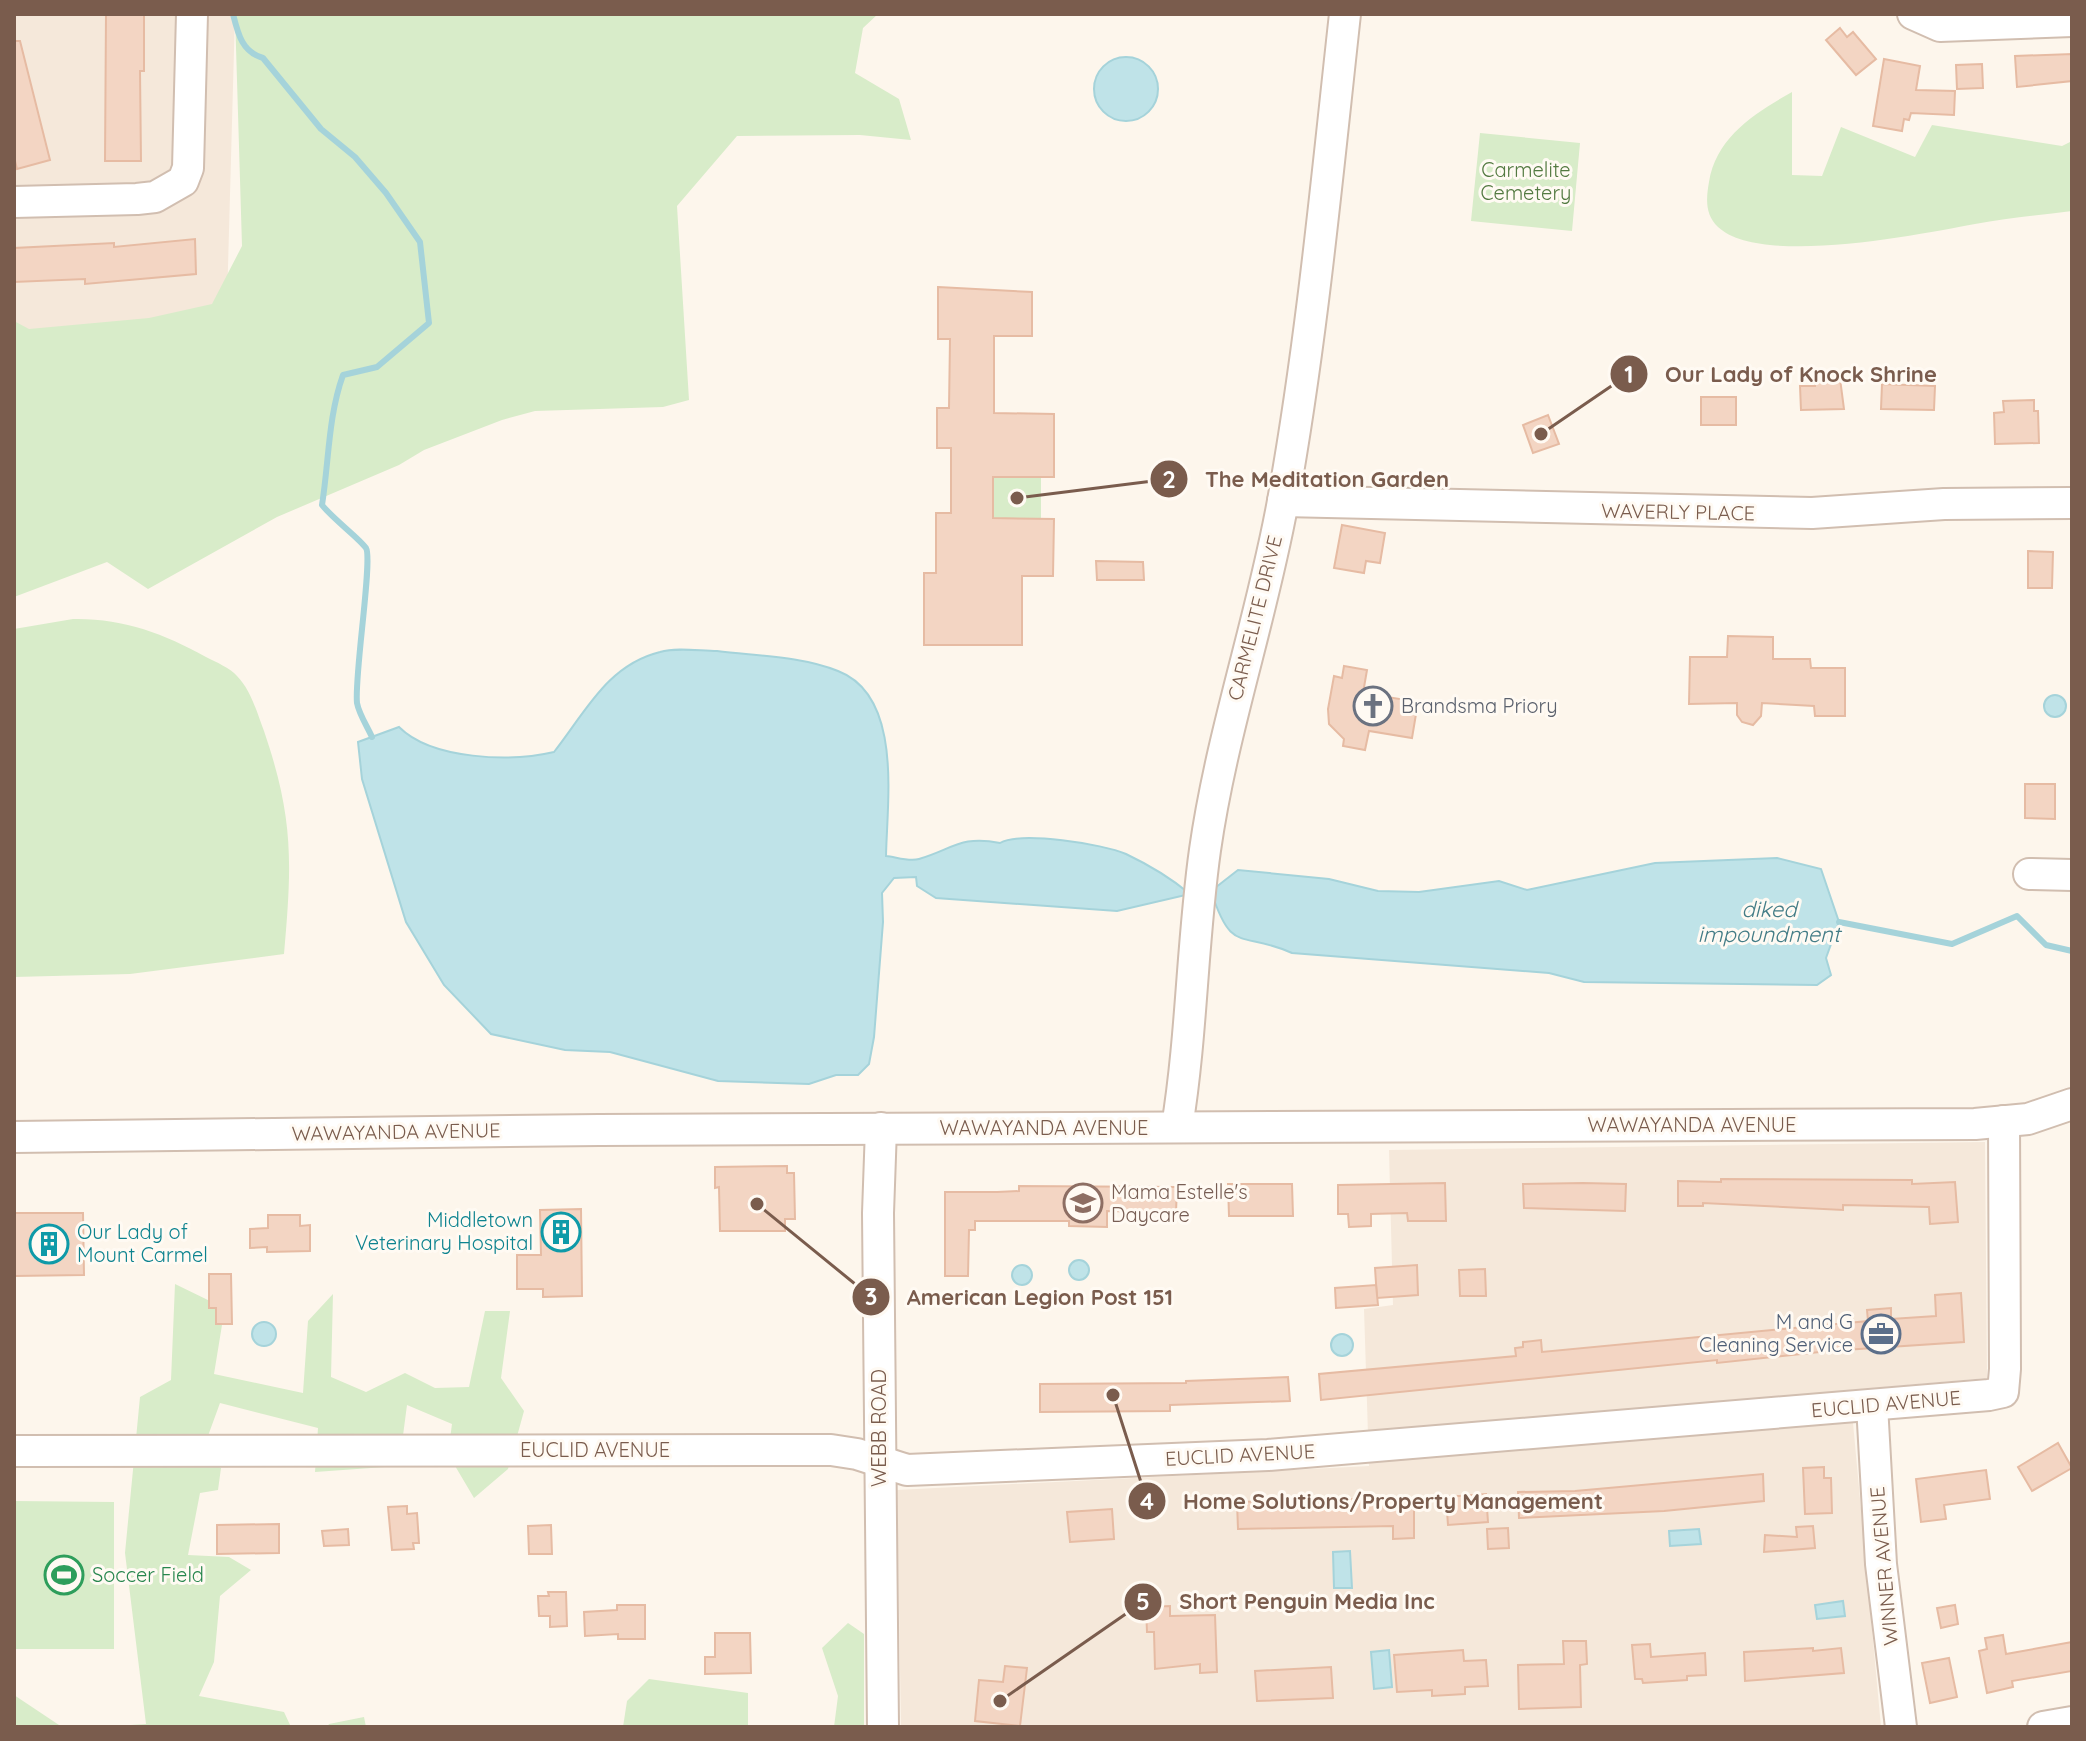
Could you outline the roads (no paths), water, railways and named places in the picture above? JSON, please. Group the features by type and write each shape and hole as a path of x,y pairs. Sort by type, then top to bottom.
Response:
{"street":[{"path":"14,202 137,199 171,191 183,181 188,168 192,14"},
{"name":"CARMELITE DRIVE","path":"1177,1127 1185,1078 1196,928 1207,836 1224,747 1283,501 1306,353 1345,14"},
{"path":"1913,14 1940,26 2072,21"},
{"name":"WAVERLY PLACE","path":"1283,501 1780,513 1944,504 2072,503"},
{"path":"2029,874 2072,875"},
{"name":"WAWAYANDA AVENUE","path":"14,1137 2004,1121 2042,1116 2072,1104"},
{"name":"EUCLID AVENUE","path":"14,1451 831,1450 857,1454 907,1470 1268,1455 2003,1392 2004,1121"},
{"name":"WEBB ROAD","path":"881,1128 878,1213 883,1727"},
{"name":"WINNER AVENUE","path":"1872,1405 1881,1564 1901,1727"},
{"path":"2043,1727 2072,1722"}],"water":[{"path":"1126,57 1144,63 1152,71 1158,89 1152,107 1144,115 1126,121 1108,115 1100,107 1094,89 1100,71 1108,63"},
{"path":"667,651 717,651 809,662 838,671 859,684 873,703 887,752 886,856 915,860 958,844 976,841 1000,843 1025,838 1062,840 1126,854 1190,894 1117,911 936,898 917,886 916,877 894,878 882,893 883,922 874,1037 869,1064 858,1075 836,1075 809,1084 718,1081 610,1052 565,1050 491,1034 444,985 406,922 362,779 358,742 399,727 431,746 473,756 516,757 554,752 599,692 625,668 642,658"},
{"path":"2055,695 2063,698 2066,706 2063,714 2055,717 2047,714 2044,706 2047,698"},
{"name":"diked impoundment","path":"1777,858 1821,869 1839,922 1826,958 1831,975 1817,985 1584,982 1549,973 1292,953 1232,933 1218,911 1211,891 1238,870 1329,879 1378,891 1419,892 1499,881 1527,890 1655,863"},
{"path":"1079,1260 1086,1263 1089,1270 1086,1277 1079,1280 1072,1277 1069,1270 1072,1263"},
{"path":"1022,1265 1029,1268 1032,1275 1029,1282 1022,1285 1015,1282 1012,1275 1015,1268"},
{"path":"264,1322 275,1329 276,1334 269,1345 264,1346 253,1339 252,1334 259,1323"},
{"path":"1342,1334 1350,1337 1353,1345 1350,1353 1342,1356 1334,1353 1331,1345 1334,1337"},
{"path":"1699,1529 1701,1544 1670,1546 1669,1531"},
{"path":"1350,1551 1352,1588 1334,1588 1333,1552"},
{"path":"1843,1601 1845,1616 1817,1619 1815,1605"},
{"path":"1389,1650 1392,1687 1374,1689 1371,1652"}],"waterway":[{"path":"233,14 246,47 263,58 321,129 355,157 386,193 420,242 429,323 377,367 343,375 332,423 322,505 366,548 368,557 357,703 372,737"},
{"path":"1839,922 1952,944 2017,916 2046,945 2072,951"}],"place":[{"name":"Our Lady of Knock Shrine","path":"1541,434"},
{"name":"The Meditation Garden","path":"1017,498"},
{"name":"Brandsma Priory","path":"1373,706"},
{"name":"Mama Estelle's Daycare","path":"1083,1203"},
{"name":"American Legion Post 151","path":"757,1204"},
{"name":"Middletown Veterinary Hospital","path":"561,1232"},
{"name":"Our Lady of Mount Carmel","path":"49,1244"},
{"name":"M and G Cleaning Service","path":"1881,1334"},
{"name":"Home Solutions/Property Management","path":"1113,1395"},
{"name":"Soccer Field","path":"64,1575"},
{"name":"Short Penguin Media Inc","path":"1000,1701"}],"park label":[{"name":"Carmelite Cemetery","path":"1526,182"}]}
